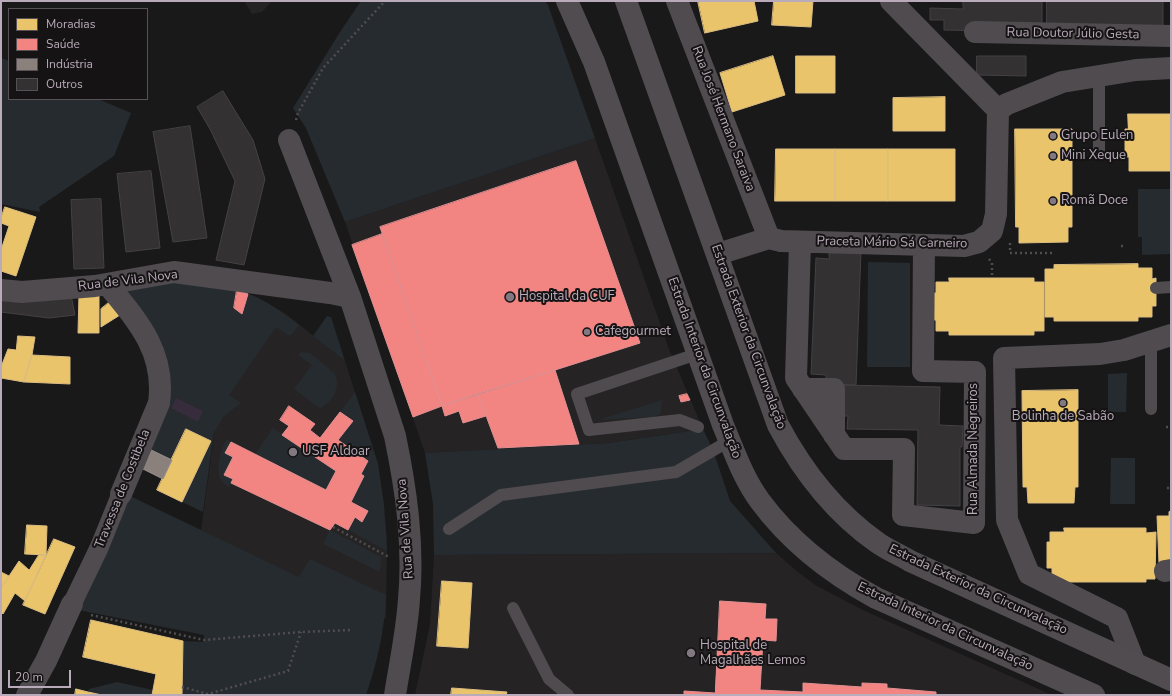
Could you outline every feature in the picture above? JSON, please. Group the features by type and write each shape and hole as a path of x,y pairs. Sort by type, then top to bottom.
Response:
{"main road":[{"name":"Estrada Interior da Circunvalação","path":"567,1 594,62 729,441 740,466 759,500 800,546 821,564 848,582 876,598 1094,695"},
{"name":"Estrada Exterior da Circunvalação","path":"626,1 718,254 778,425 792,451 810,477 833,504 856,526 879,543 910,561 1171,680"}],"street":[{"name":"Rua José Hermano Saraiva","path":"677,1 769,238"},
{"path":"892,1 998,110 996,214 992,231"},
{"name":"Rua Doutor Júlio Gesta","path":"975,32 1171,36"},
{"path":"998,110 1007,104 1062,82 1136,70 1171,68"},
{"name":"Rua de Vila Nova","path":"289,140 350,297 396,436 407,496 410,570 409,599 396,695"},
{"name":"Praceta Mário Sá Carneiro","path":"718,254 769,238 781,241 800,242 964,246 979,242 992,231"},
{"name":"Rua Almada Negreiros","path":"800,242 796,378 844,449 904,449 903,515 974,523 975,372 923,371 924,245"},
{"name":"Rua de Vila Nova","path":"1,290 22,292 106,284 174,272 350,297"},
{"name":"Travessa de Costibela","path":"27,695 46,661 80,610 99,548 159,403 161,388 158,365 148,338 126,307 106,284"},
{"path":"1135,664 1117,618 1029,574 1007,520 1004,358 1100,354 1124,350 1171,335"}],"lane":[{"path":"1099,76 1099,152"},
{"path":"1156,288 1171,288"},
{"path":"1151,341 1151,409"},
{"path":"698,354 577,394 589,430 680,420 698,427"},
{"path":"449,529 501,495 676,472 729,441"},
{"path":"513,608 549,679 568,695"}],"path":[{"path":"289,140 298,114 323,68 385,1"},
{"path":"992,231 1010,231 1010,252 1052,253"},
{"path":"1121,246 1126,246"},
{"path":"992,263 992,278"},
{"path":"1166,426 1171,427"},
{"path":"1166,488 1171,488"},
{"path":"333,527 410,570"},
{"path":"80,610 204,640 301,632 352,630"},
{"path":"182,687 208,694 288,671 301,632"}],"shaded area":[{"path":"244,1 272,1 262,12 252,14"},
{"path":"361,1 545,1 548,5 595,138 345,222 306,128 293,108"},
{"path":"1,58 8,61 8,100 100,100 131,113 114,156 39,207 40,212 1,204"},
{"name":"Hospital da CUF","path":"595,138 669,349 703,429 608,443 425,453 345,222"},
{"path":"1138,189 1171,189 1171,254 1142,255 1142,237 1138,237"},
{"path":"868,262 910,263 910,367 867,367"},
{"path":"177,279 237,290 234,308 242,313 248,294 268,303 299,325 291,335 288,335 276,327 229,395 241,403 224,416 214,432 203,512 182,502 211,441 186,429 172,460 147,448 168,399 124,297 126,286"},
{"name":"USF Aldoar","path":"237,290 257,297 286,314 345,361 378,464 387,538 386,619 201,531 218,406"},
{"path":"327,316 331,317 345,361 313,336"},
{"path":"301,352 310,353 334,373 336,378 337,388 335,392 329,401 321,408 294,389 312,365 298,355"},
{"path":"1127,373 1126,412 1108,412 1108,374"},
{"path":"355,392 378,464 384,504 387,551 348,530 355,517 362,521 368,511 351,502 364,476 361,474 368,461 338,440 353,421 340,412"},
{"path":"176,398 203,411 198,422 171,408"},
{"path":"662,400 661,412 653,417 598,420"},
{"path":"273,428 336,471 326,490 255,454"},
{"path":"703,429 713,450 730,501 776,553 434,555 433,504 425,453 608,443"},
{"path":"227,439 231,442 225,453 233,457 224,475 233,479 229,487 220,478 219,472 220,458"},
{"path":"1111,458 1135,458 1135,504 1110,504"},
{"path":"128,495 299,577 310,559 386,595 380,646 366,695 182,695 183,641 204,642 204,635 78,610"},
{"path":"330,530 381,557 380,572 323,544"},
{"name":"Hospital de Magalhães Lemos","path":"776,553 817,586 863,610 1052,695 415,695 430,624 434,555"},
{"path":"117,682 153,690 152,695 102,695 88,692 89,689"}],"building: Moradias":[{"path":"698,1 754,1 758,21 705,33"},
{"path":"774,1 813,1 811,27 772,25"},
{"path":"773,56 785,95 732,112 720,73"},
{"path":"796,56 835,56 835,93 796,93"},
{"path":"945,97 945,131 893,131 893,98"},
{"path":"1128,114 1171,114 1171,171 1129,171 1129,157 1125,157 1125,129 1128,129"},
{"path":"1015,129 1072,129 1072,227 1068,227 1068,242 1019,243 1019,227 1016,227"},
{"path":"776,149 835,149 835,201 775,201"},
{"path":"835,149 888,149 888,201 835,201"},
{"path":"888,149 955,149 955,201 888,201"},
{"path":"5,207 36,217 16,276 1,271 1,250 9,226 1,223 1,218"},
{"path":"1138,264 1138,268 1152,268 1152,279 1156,278 1156,306 1152,306 1152,317 1138,317 1138,321 1054,321 1054,317 1045,317 1045,269 1054,269 1054,265"},
{"path":"949,278 1034,278 1034,282 1044,282 1044,331 1034,331 1034,335 949,335 949,331 936,331 936,320 932,320 932,293 936,293 936,282 949,282"},
{"path":"99,291 99,333 78,333 79,294"},
{"path":"111,301 120,315 101,327 101,309"},
{"path":"18,336 35,337 32,355 24,382 1,378 1,367 8,349 16,350"},
{"path":"32,355 70,357 70,384 24,382"},
{"path":"1078,390 1078,487 1075,487 1074,503 1028,503 1027,487 1023,487 1022,391"},
{"path":"186,429 211,441 182,502 157,490"},
{"path":"1171,511 1171,567 1159,563 1157,516 1169,516 1169,512"},
{"path":"27,525 47,526 46,555 25,554"},
{"path":"1064,528 1146,528 1146,533 1156,532 1155,579 1146,579 1146,582 1064,582 1064,579 1052,579 1052,568 1047,568 1047,542 1050,542 1050,532 1064,532"},
{"path":"54,539 75,547 45,614 23,605"},
{"path":"39,555 46,555 25,601 15,593 3,614 1,612 1,588 19,561 29,570"},
{"path":"1,572 9,576 1,588"},
{"path":"442,581 472,583 468,648 437,646"},
{"path":"91,620 183,641 182,695 152,695 156,674 83,657"},
{"path":"452,688 507,692 506,695 451,695"},
{"path":"76,689 88,692 102,695 75,695"}],"building: Saúde":[{"path":"576,161 640,343 442,406 380,227"},
{"path":"382,234 442,406 413,417 352,245"},
{"path":"237,290 248,294 242,314 234,308"},
{"path":"555,370 579,444 498,448 478,394"},
{"path":"478,394 486,416 463,423 459,411 445,416 442,406"},
{"path":"687,394 690,400 681,402 679,396"},
{"path":"289,406 315,424 310,430 320,438 340,412 353,421 338,440 368,461 361,474 364,476 351,502 368,511 362,522 355,517 348,530 335,523 330,530 231,483 233,479 224,475 233,457 225,453 231,442 326,490 336,471 282,435 289,426 280,420"},
{"path":"720,601 766,604 765,619 777,619 776,641 763,640 760,690 803,692 803,683 862,687 862,683 887,684 887,688 936,692 936,695 684,695 684,691 715,693"}],"building: Indústria":[{"path":"147,448 172,460 163,479 139,467"}],"building: Outros":[{"path":"963,1 1042,1 1042,32 944,30 944,20 930,20 930,8 963,9"},
{"path":"1047,1 1163,1 1163,33 1047,34"},
{"path":"977,56 1026,56 1026,76 977,75"},
{"path":"223,91 253,140 265,179 244,265 216,260 235,181 210,129 197,107"},
{"path":"190,126 207,238 173,242 153,132"},
{"path":"151,171 160,248 126,252 117,174"},
{"path":"101,199 104,268 74,269 71,200"},
{"path":"829,249 861,251 856,385 826,384 826,375 811,374 816,258 829,259"},
{"path":"71,295 75,315 49,318 1,312 1,298"},
{"path":"840,385 940,387 939,425 963,426 962,447 960,447 960,506 917,505 918,430 847,429 848,416 839,416"}],"place":[{"name":"Grupo Eulen","path":"1053,136"},
{"name":"Mini Xeque","path":"1053,156"},
{"name":"Romã Doce","path":"1053,201"},
{"name":"Hospital da CUF","path":"510,297"},
{"name":"Cafegourmet","path":"587,332"},
{"name":"Bolinha de Sabão","path":"1063,403"},
{"name":"USF Aldoar","path":"293,452"},
{"name":"Hospital de Magalhães Lemos","path":"691,653"}]}
